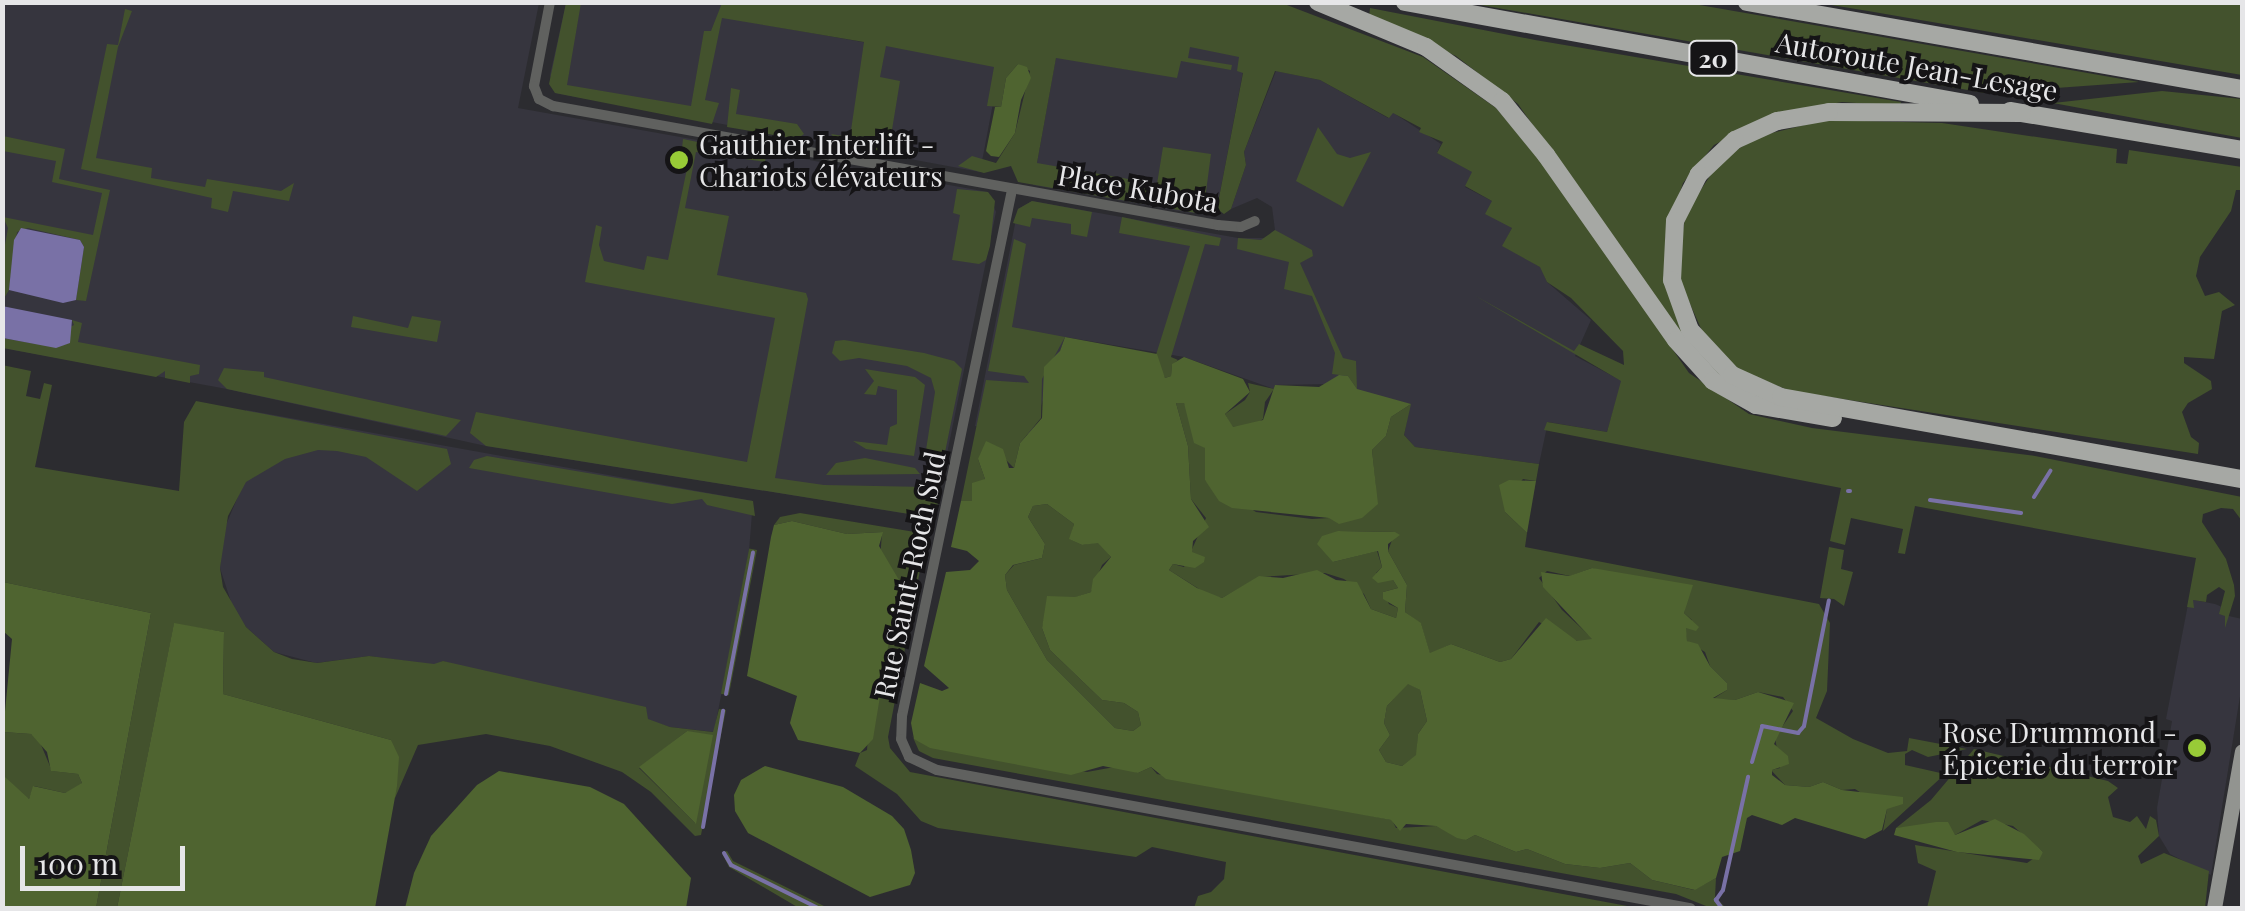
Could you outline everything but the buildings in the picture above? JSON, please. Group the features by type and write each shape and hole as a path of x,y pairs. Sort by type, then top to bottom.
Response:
{"highway":[{"path":"1318,2 1426,47 1502,101 1546,155 1676,340 1723,388 1785,413 1928,427"},
{"name":"Autoroute Jean-Lesage","path":"1404,2 2242,150"},
{"name":"Autoroute Jean-Lesage","path":"1747,2 2242,89"},
{"path":"2022,113 1849,111 1776,122 1748,133 1715,155 1691,184 1675,221 1670,255 1676,295 1694,336 1722,367 1748,385 1780,397 1928,427 2242,479"}],"main road":[{"path":"2214,908 2242,751"}],"street":[{"path":"550,2 534,78 537,97 545,104 1012,190"},
{"name":"Place Kubota","path":"1012,190 1230,227 1255,220"},
{"name":"Rue Saint-Roch Sud","path":"1012,190 901,725 909,757 937,770 1690,908"}],"shaded area":[{"path":"2,3 539,3 518,108 988,192 996,212 934,518 486,446 227,389 3,348"},
{"path":"566,3 722,3 721,14 744,21 885,46 1004,45 980,172 555,93 550,75"},
{"path":"1188,44 1246,56 1218,203 1220,213 1190,213 1033,185 1056,57 1148,73"},
{"path":"1276,71 1320,80 1388,118 1392,112 1441,144 1437,153 1473,172 1465,187 1492,201 1512,228 1503,246 1541,267 1547,282 1591,320 1575,356 1622,381 1607,432 1548,422 1539,464 1415,447 1404,435 1410,404 1330,384 1275,385 1274,389 1184,357 1065,337 1031,435 975,426 1018,209 1032,201 1238,238 1267,238 1275,230 1272,207 1257,198 1231,209 1246,165 1244,152"},
{"path":"21,228 80,240 84,247 76,300 63,303 9,290 14,240"},
{"path":"2,306 72,320 70,343 56,348 3,338"},
{"path":"246,410 753,501 749,551 714,732 670,727 443,661 434,665 369,656 316,663 274,652 246,627 233,608 220,568 223,532 242,487"},
{"path":"2189,599 2215,604 2222,607 2220,614 2242,619 2242,684 2211,875 2170,854 2159,836 2157,808 2172,721 2166,719"}],"green space":[{"path":"1279,2 1423,57 1496,108 1542,162 1689,373 1749,414 1812,428 2035,456 2242,497 2242,521 2233,509 2203,514 2202,522 2226,559 2234,585 2235,596 2225,628 2225,616 2219,614 2225,591 2219,587 2207,595 2206,602 2193,600 2194,608 2187,607 2196,558 1915,506 1905,554 1898,553 1903,529 1851,518 1845,545 1830,541 1841,488 1544,430 1547,422 1607,432 1621,381 1474,295 1574,351 1579,344 1624,365 1623,351 1571,298 1547,282 1540,267 1502,246 1512,228 1485,214 1492,201 1465,186 1472,172 1437,153 1443,142 1419,132 1421,128 1393,113 1389,118 1320,80 1275,71 1244,152 1246,165 1231,209 1224,214 1217,209 1243,73 1237,71 1239,57 1190,47 1188,58 1232,65 1231,70 1181,61 1177,78 1056,58 1037,163 1157,184 1163,147 1211,154 1204,207 1196,213 1018,182 1011,166 984,173 958,166 972,156 996,163 1015,133 1030,71 1018,64 1006,78 1001,107 987,106 994,67 886,46 880,77 900,81 889,148 882,153 842,147 831,134 850,137 864,42 722,18 705,100 719,103 712,124 555,93 549,84 566,3 581,3 567,85 691,106 704,31 711,31 722,3"},
{"path":"1469,3 1688,3 2139,82 1985,93"},
{"path":"1819,3 2242,3 2242,75 1868,11"},
{"path":"1370,8 1901,102 1900,106 1842,102 1769,116 1714,145 1683,183 1665,238 1667,292 1691,343 1740,393 1698,360 1518,104 1456,56 1369,17"},
{"path":"125,9 132,11 118,47 96,158 152,168 151,178 205,187 207,179 281,191 294,183 289,201 233,191 228,212 211,208 212,198 81,169 107,44 118,45"},
{"path":"1018,64 1027,67 1031,78 1021,100 1015,133 999,157 991,156 986,151 995,107 1001,107 1006,78"},
{"path":"731,88 740,90 736,114 797,124 804,134 797,139 727,127"},
{"path":"2162,91 2242,99 2242,138 2053,103"},
{"path":"1825,120 1942,123 2117,149 2116,163 2127,164 2129,150 2242,167 2242,190 2236,190 2231,211 2200,257 2196,276 2205,296 2219,292 2235,305 2222,311 2214,359 2184,357 2184,363 2211,381 2212,389 2188,403 2182,412 2191,437 2199,443 2198,454 1791,391 1740,371 1703,333 1682,286 1678,261 1686,212 1714,170 1735,151 1759,136"},
{"path":"1318,127 1337,154 1350,158 1371,152 1343,207 1296,181"},
{"path":"3,136 65,149 59,179 110,190 86,301 76,300 84,247 80,240 28,228 17,232 9,290 3,300 3,256 8,228 3,217 93,235 102,193 52,182 56,161 3,151"},
{"path":"683,139 766,156 765,162 696,152 685,208 729,216 717,275 806,293 808,299 775,478 824,485 927,487 940,496 934,518 486,446 470,433 476,412 747,462 775,318 585,282 596,225 602,227 599,245 604,261 644,270 647,256 668,260 689,159 681,157"},
{"path":"957,189 988,192 995,201 990,246 986,260 979,264 952,260 960,215 953,213"},
{"path":"1032,201 1092,212 1087,237 1071,234 1071,224 1032,218 1030,227 1013,223 1018,209"},
{"path":"1122,217 1221,238 1219,246 1205,244 1171,357 1178,360 1172,365 1171,376 1165,378 1155,358 1190,246 1119,233"},
{"path":"1275,230 1312,250 1313,256 1300,263 1343,358 1356,361 1357,389 1348,376 1332,374 1335,353 1312,296 1284,289 1289,262 1237,249 1238,238 1261,240"},
{"path":"1014,239 1026,244 1012,327 1065,337 1042,379 1041,418 1020,443 1014,468 1005,459 978,459 985,479 972,501 961,501 986,380 1029,383 1024,376 988,371"},
{"path":"353,316 408,328 412,316 441,321 437,342 351,327"},
{"path":"72,320 82,323 78,342 200,365 199,374 190,376 190,383 165,378 165,371 156,377 3,348 2,338 36,344 74,325"},
{"path":"1065,337 1157,354 1165,378 1171,376 1172,364 1184,357 1243,379 1250,392 1225,414 1233,427 1263,420 1275,385 1319,387 1339,375 1348,376 1357,389 1411,404 1391,417 1386,436 1372,450 1378,504 1362,518 1339,524 1329,518 1232,508 1219,501 1205,480 1205,448 1194,443 1184,403 1176,403 1188,446 1191,499 1209,527 1193,541 1192,552 1205,557 1204,562 1195,568 1173,564 1169,570 1197,588 1222,598 1259,576 1283,578 1317,570 1336,580 1357,582 1371,609 1396,618 1398,608 1383,599 1383,592 1398,588 1393,580 1378,583 1372,578 1382,567 1378,551 1333,562 1317,544 1322,536 1338,531 1395,532 1400,535 1388,544 1388,551 1407,585 1405,612 1421,623 1430,653 1451,644 1500,662 1511,659 1546,618 1577,641 1592,639 1543,587 1541,572 1569,576 1592,568 1693,585 1684,613 1699,627 1696,631 1686,628 1687,641 1698,644 1710,666 1727,683 1727,690 1713,698 1735,700 1758,692 1794,703 1774,744 1788,756 1789,764 1772,770 1772,775 1785,785 1809,787 1823,782 1842,790 1903,797 1903,804 1887,809 1882,830 1865,839 1795,818 1782,825 1752,815 1747,818 1740,851 1722,857 1716,878 1695,890 1652,880 1630,863 1600,868 1565,864 1527,849 1516,852 1475,835 1466,840 1457,838 1436,826 1406,824 1400,831 1391,820 1166,779 1151,767 1138,773 1103,766 1071,775 930,748 914,739 911,723 920,683 942,691 949,688 924,666 946,572 970,570 979,561 967,551 951,547 961,501 972,501 972,483 985,479 978,459 986,441 1003,449 1009,468 1014,468 1020,443 1042,418 1044,367 1060,351","holes":["1047,504 1074,524 1069,539 1082,545 1098,543 1111,557 1093,579 1091,592 1075,597 1047,596 1042,628 1050,650 1102,700 1124,703 1138,712 1141,725 1133,731 1115,728 1047,660 1007,590 1005,575 1013,565 1042,558 1045,544 1028,517 1033,506","1408,684 1420,690 1427,721 1418,734 1416,755 1402,766 1386,762 1379,750 1390,735 1384,723 1387,706"]},
{"path":"835,341 924,353 954,361 962,369 943,462 931,461 926,450 935,392 931,378 907,366 859,358 840,361 832,353"},
{"path":"2,365 31,371 26,396 40,399 44,383 52,385 35,467 179,491 184,422 196,401 447,449 451,464 417,491 366,457 318,450 285,459 246,482 228,516 220,568 223,587 246,627 274,652 292,659 317,663 369,656 434,664 443,661 646,707 648,719 670,727 713,732 719,709 726,710 701,835 695,836 651,792 622,772 550,746 486,734 418,745 395,798 391,740 223,694 224,632 174,624 117,908 96,908 151,613 3,582","holes":["687,731 695,823 639,768"]},
{"path":"224,368 264,372 264,377 461,420 446,436 227,389 218,380"},
{"path":"865,369 915,377 925,385 914,456 866,449 853,441 887,445 890,427 897,424 897,390 878,386 876,395 864,394 874,381"},
{"path":"1248,383 1274,389 1265,402 1263,419 1253,426 1232,427 1225,414 1245,400 1250,392"},
{"path":"1176,403 1184,403 1205,448 1205,480 1256,512 1312,519 1329,518 1376,489 1372,450 1386,436 1391,417 1411,404 1404,435 1415,447 1539,464 1536,481 1523,479 1506,499 1505,512 1527,533 1525,547 1819,604 1830,623 1827,691 1816,718 1888,753 1907,751 1909,738 1967,749 1928,757 1912,750 1905,754 1905,765 1945,774 1883,831 1887,809 1855,789 1842,790 1823,782 1809,787 1785,785 1771,770 1780,768 1775,737 1793,711 1783,697 1758,692 1735,700 1713,699 1727,690 1727,683 1710,666 1705,652 1687,641 1685,627 1692,620 1684,613 1686,601 1592,568 1570,576 1547,571 1539,578 1562,610 1593,639 1588,643 1577,641 1539,622 1511,659 1500,662 1451,644 1430,654 1421,624 1405,612 1407,585 1388,551 1395,532 1338,531 1333,562 1377,551 1382,567 1376,573 1393,580 1398,588 1383,592 1389,604 1398,608 1396,618 1371,609 1364,594 1344,579 1325,573 1259,577 1222,598 1207,594 1169,570 1173,564 1184,567 1206,518 1191,499 1188,446"},
{"path":"487,456 753,501 755,516 707,505 702,499 672,504 469,468 474,460"},
{"path":"865,458 915,468 920,474 826,475 836,463"},
{"path":"1509,480 1536,481 1527,533 1505,512 1499,485"},
{"path":"1047,504 1074,524 1070,539 1082,545 1099,542 1111,557 1102,565 1091,592 1047,607 1042,628 1050,650 1102,700 1124,703 1138,712 1141,725 1133,731 1115,728 1047,660 1007,590 1005,575 1014,565 1042,558 1045,544 1028,517 1033,506"},
{"path":"800,513 927,534 888,737 890,748 910,772 1638,908 1194,908 1198,896 1211,892 1224,879 1226,862 1152,847 1136,857 938,828 921,821 897,794 855,766 860,753 867,750 882,532 847,534 792,521 774,525 780,517"},
{"path":"792,521 847,534 883,532 879,546 899,580 873,739 860,753 798,740 790,723 797,696 747,676 774,525"},
{"path":"1829,547 1844,550 1841,569 1853,572 1844,606 1834,599 1820,598"},
{"path":"749,548 757,550 729,695 721,694"},
{"path":"3,582 151,613 96,908 3,908 3,775 29,799 33,786 65,793 82,783 78,774 51,771 47,752 31,734 3,732 12,639 3,631"},
{"path":"174,623 224,632 223,694 391,740 399,757 397,786 375,908 117,908"},
{"path":"1408,683 1420,690 1427,721 1418,734 1417,755 1402,766 1386,762 1379,750 1390,735 1384,723 1387,706"},
{"path":"687,731 713,735 696,824 639,767"},
{"path":"3,732 31,734 39,740 52,771 78,774 82,783 78,789 65,793 34,786 29,799 24,797 3,775"},
{"path":"911,733 914,739 1087,772 1120,766 1138,773 1151,767 1157,774 1392,820 1396,828 1436,826 1466,840 1475,835 1516,852 1527,849 1565,864 1600,868 1630,863 1652,880 1694,890 1716,878 1715,897 1726,908 1711,908 1676,894 933,758 919,751"},
{"path":"1974,749 2108,781 2118,788 2108,797 2113,817 2130,822 2137,816 2146,829 2150,816 2156,820 2159,836 2138,856 2141,864 2164,853 2209,871 2205,908 1927,908 1936,871 1918,863 1915,845 2027,863 2043,852 2013,826 1982,820 1955,835 1918,827 1896,828 1931,800"},
{"path":"765,766 843,787 892,816 904,829 911,850 915,873 910,885 870,897 748,833 735,811 734,795 741,780"},
{"path":"499,771 590,787 624,804 691,878 686,908 405,908 414,873 431,836 477,785"},
{"path":"1995,819 2024,834 2043,852 2039,860 1957,852 1894,835 1896,828 1948,822 1955,835"},
{"path":"727,851 733,861 828,908 799,908 729,867 722,853"}],"waterway":[{"path":"2034,497 2050,471"},
{"path":"1930,500 2021,513"},
{"path":"726,694 753,553"},
{"path":"1752,762 1762,726 1798,733 1804,726 1829,600"},
{"path":"703,827 723,711"},
{"path":"1721,907 1716,900 1723,890 1748,777"},
{"path":"724,853 731,865 818,908"}],"place":[{"name":"Gauthier Interlift - Chariots élévateurs","path":"679,160"},
{"name":"Rose Drummond - Épicerie du terroir","path":"2197,748"}]}
